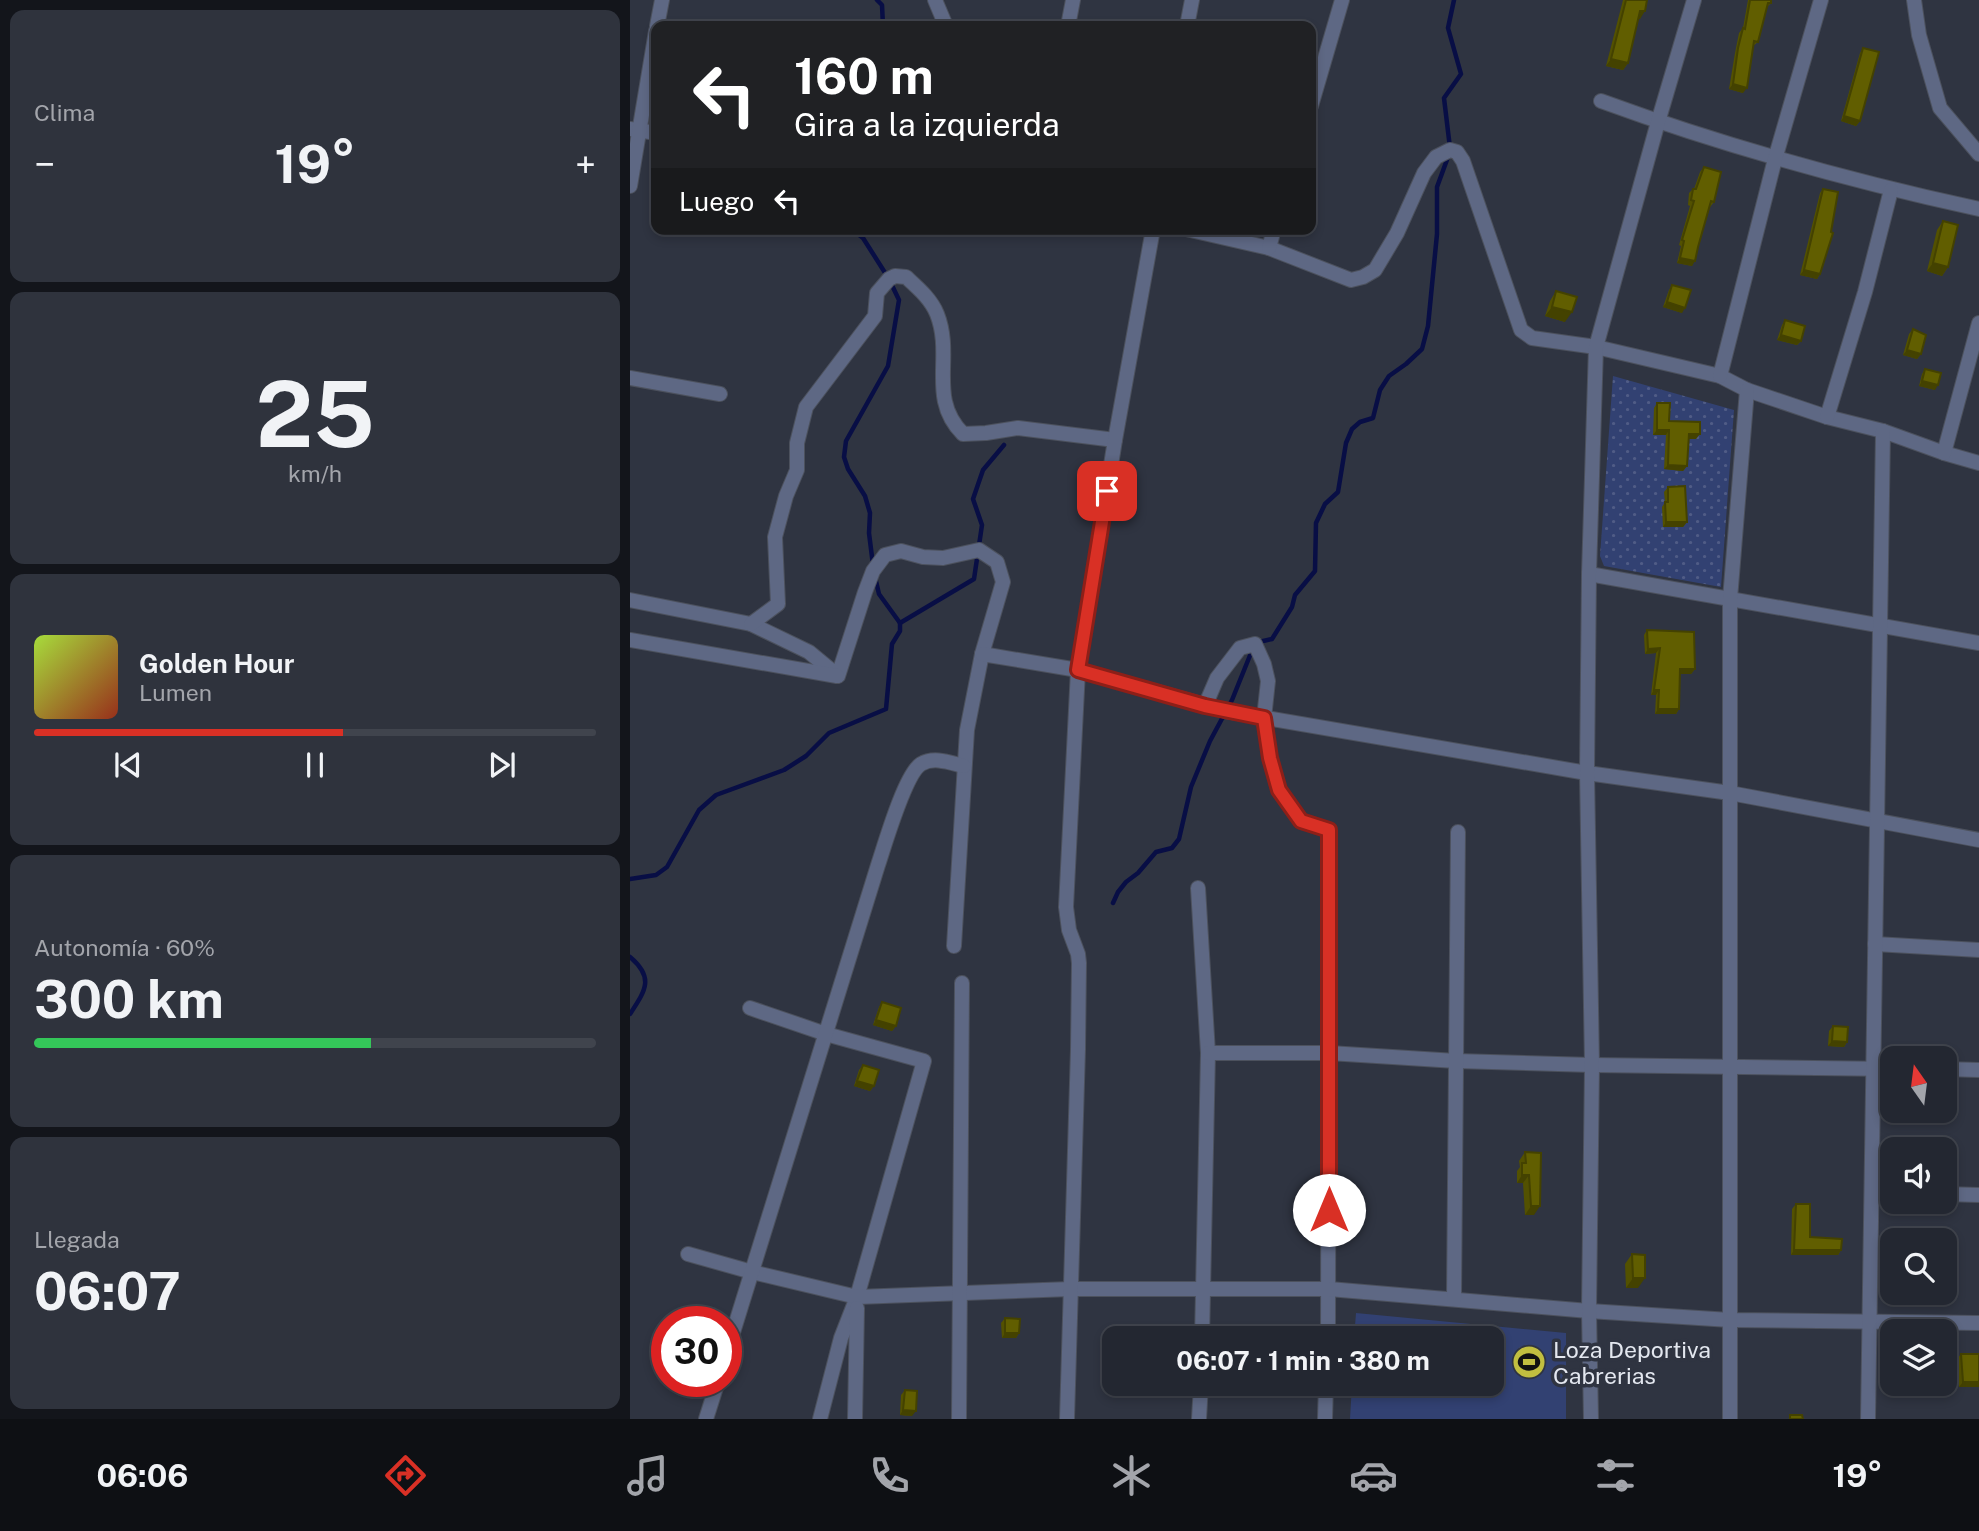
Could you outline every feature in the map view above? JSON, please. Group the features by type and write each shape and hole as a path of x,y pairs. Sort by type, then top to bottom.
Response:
{"street":[{"path":"658,21 662,0"},
{"path":"935,0 945,21"},
{"path":"1069,21 1073,0"},
{"path":"1188,21 1192,0"},
{"path":"1316,89 1342,0"},
{"path":"1591,1419 1589,1311 1592,1065 1587,774 1589,574 1596,347 1694,0"},
{"path":"1720,376 1775,159 1821,0"},
{"path":"1914,0 1919,35 1940,108 1979,154"},
{"path":"630,186 635,130 651,57"},
{"path":"1601,101 1775,159 1891,190 1979,209"},
{"path":"1212,235 1269,248 1351,280 1363,277 1375,270 1397,233 1424,173 1436,157 1450,150 1457,152 1463,161 1521,330 1532,338 1596,347 1720,376 1747,390 1827,417 1883,431 1979,463"},
{"path":"1827,417 1891,190"},
{"path":"1067,1419 1079,963 1069,930 1066,907 1078,670 1152,235"},
{"path":"1269,248 1272,235"},
{"path":"751,624 778,604 775,537 786,496 797,470 796,443 806,407 875,316 877,293 895,276 906,277 924,294 937,313 943,338 943,393 947,413 963,434 1018,428 1115,440"},
{"path":"1944,453 1979,323"},
{"path":"630,378 720,394"},
{"path":"1730,1419 1730,599 1747,390"},
{"path":"1868,1419 1883,431"},
{"path":"838,676 873,570 885,555 901,551 923,557 943,558 979,550 997,562 1003,582 982,654 967,730 954,946"},
{"path":"1589,574 1979,643"},
{"path":"630,600 751,624 809,652 838,676"},
{"path":"630,640 838,676"},
{"path":"1205,706 1217,678 1240,648 1255,644 1268,681 1264,718 1270,758 1279,790 1301,821 1329,830 1328,1326"},
{"path":"982,654 1078,670 1205,706 1264,718 1587,774 1730,793 1979,840"},
{"path":"741,1306 878,865 912,774 921,764 933,760 964,766"},
{"path":"1454,1299 1458,832"},
{"path":"1198,888 1208,1053 1202,1326"},
{"path":"1875,944 1979,950"},
{"path":"959,1419 962,983"},
{"path":"750,1008 826,1034 924,1061 857,1297 841,1338 820,1419"},
{"path":"1208,1053 1329,1053 1456,1061 1592,1065 1880,1068"},
{"path":"1957,1069 1979,1070"},
{"path":"1872,1192 1880,1192"},
{"path":"1957,1194 1979,1195"},
{"path":"688,1254 857,1297 1071,1289 1329,1289 1730,1320 1979,1323"},
{"path":"855,1419 857,1297"},
{"path":"1199,1419 1200,1396"},
{"path":"1325,1419 1326,1396"},
{"path":"706,1419 713,1397"}],"shaded area":[{"path":"1613,376 1734,410 1721,587 1604,566 1600,556"},
{"name":"Loza Deportiva Cabrerias","path":"1356,1313 1492,1326 1355,1326"},
{"name":"Loza Deportiva Cabrerias","path":"1504,1327 1566,1333 1566,1419 1350,1419 1351,1396 1504,1396"}],"building":[{"path":"1626,0 1647,0 1645,11 1640,11 1628,63 1611,59"},
{"path":"1750,0 1771,0 1771,3 1768,3 1758,42 1754,41 1747,88 1733,84 1738,48 1743,28 1745,29"},
{"path":"1863,48 1879,52 1860,121 1844,116"},
{"path":"1704,167 1721,172 1695,261 1680,258 1682,240 1694,201 1691,200 1693,189 1696,189"},
{"path":"1823,189 1838,192 1831,232 1833,233 1820,274 1804,270"},
{"path":"1943,221 1958,225 1948,267 1933,263"},
{"path":"1672,285 1691,290 1685,308 1667,302"},
{"path":"1556,291 1577,297 1572,312 1552,307"},
{"path":"1785,320 1805,326 1801,341 1781,335"},
{"path":"1913,329 1926,335 1921,354 1907,350"},
{"path":"1925,369 1941,373 1938,385 1922,381"},
{"path":"1657,403 1670,403 1669,421 1700,422 1700,434 1689,434 1687,466 1668,465 1669,430 1657,430"},
{"path":"1685,486 1687,522 1666,522 1665,502 1668,502 1668,487"},
{"path":"1647,630 1694,632 1695,669 1680,669 1679,709 1658,709 1659,690 1654,690 1660,648 1648,649"},
{"path":"882,1002 901,1008 896,1026 876,1020"},
{"path":"1833,1026 1848,1027 1847,1042 1832,1041"},
{"path":"863,1065 879,1070 874,1086 857,1081"},
{"path":"1525,1152 1541,1153 1540,1206 1531,1206 1529,1175 1522,1175 1522,1163 1526,1163"},
{"path":"1796,1204 1810,1204 1810,1237 1842,1239 1841,1250 1794,1250"},
{"path":"1632,1254 1645,1255 1645,1278 1633,1278"},
{"path":"1005,1318 1020,1319 1019,1333 1005,1333"},
{"path":"1961,1354 1979,1354 1979,1382 1963,1382"},
{"path":"905,1390 917,1391 916,1411 903,1410"},
{"path":"1790,1415 1802,1415 1803,1419 1790,1419"}],"waterway":[{"path":"877,0 882,5 883,21"},
{"path":"1450,148 1444,98 1461,74 1448,28 1454,0"},
{"path":"1259,642 1272,639 1292,607 1295,595 1315,571 1316,523 1325,504 1338,492 1346,443 1352,429 1360,422 1373,418 1380,390 1389,376 1422,349 1428,326 1437,234 1437,187 1448,157"},
{"path":"859,235 889,279 899,300 888,366 846,441 844,457 848,469 865,496 870,513 869,533 873,565"},
{"path":"900,623 974,579 982,525 973,499 983,470 1004,445"},
{"path":"630,879 656,875 667,867 699,810 716,795 784,770 806,756 829,733 886,709 892,644 900,631 900,623 879,594 875,577"},
{"path":"1113,903 1126,882 1138,873 1156,852 1172,848 1179,839 1191,787 1253,648"},
{"path":"630,957 645,978 643,991 630,1014"}],"place":[{"name":"Loza Deportiva Cabrerias","path":"1529,1362"}],"route":[{"path":"1107,491 1078,670 1205,706 1264,718 1270,758 1279,790 1301,821 1329,830 1329,1210"}]}
